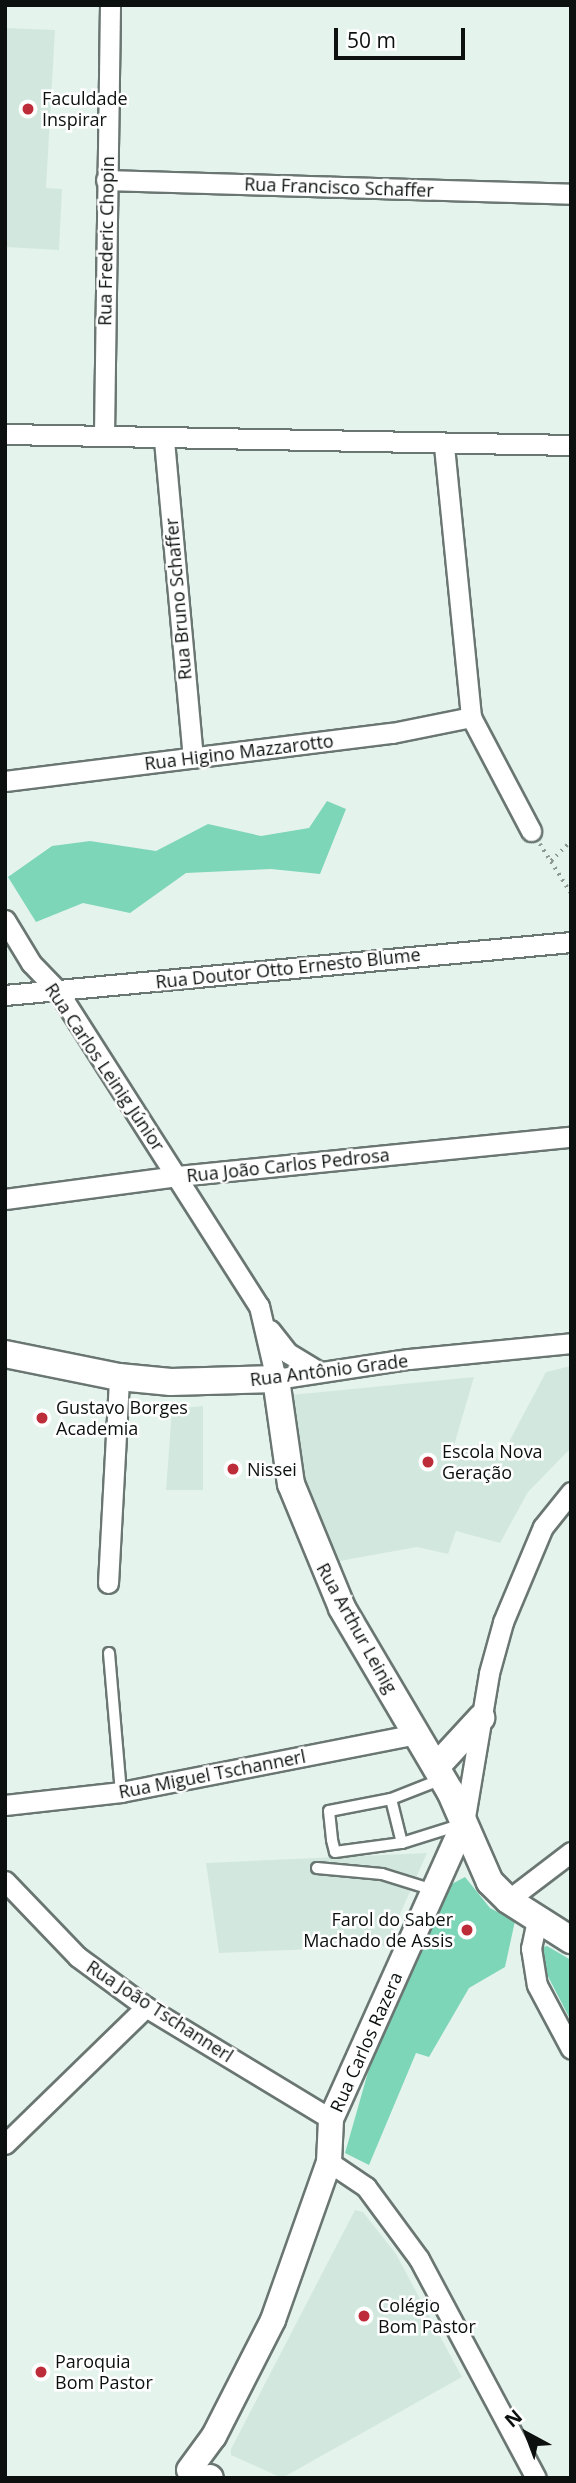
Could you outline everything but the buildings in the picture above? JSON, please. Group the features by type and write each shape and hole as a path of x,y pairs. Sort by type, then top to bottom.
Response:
{"main road":[{"name":"Rua Antônio Grade","path":"5,1354 119,1377 171,1382 276,1379"},
{"name":"Rua Arthur Leinig","path":"276,1379 291,1484 303,1519 342,1608 440,1773 490,1882 508,1900 571,1940"},
{"path":"440,1773 481,1718"}],"street":[{"name":"Rua Frederic Chopin","path":"104,435 110,5"},
{"name":"Rua Francisco Schaffer","path":"106,180 571,194"},
{"path":"5,434 444,446 571,445"},
{"name":"Rua Bruno Schaffer","path":"164,440 192,758"},
{"path":"444,446 471,718 531,831"},
{"name":"Rua Higino Mazzarotto","path":"5,781 392,733 471,718"},
{"name":"Rua Carlos Leinig Júnior","path":"5,920 32,963 58,991 177,1176 266,1324 288,1353 320,1372"},
{"name":"Rua Doutor Otto Ernesto Blume","path":"5,995 571,942"},
{"name":"Rua João Carlos Pedrosa","path":"5,1199 177,1176 571,1137"},
{"name":"Rua Carlos Leinig Júnior","path":"266,1324 276,1379"},
{"name":"Rua Antônio Grade","path":"276,1379 571,1343"},
{"path":"108,1583 119,1377"},
{"name":"Rua Carlos Razera","path":"196,2475 285,2291 329,2162 331,2119 464,1823 481,1718 503,1622 543,1527 571,1492"},
{"name":"Rua Miguel Tschannerl","path":"5,1805 121,1792 418,1734"},
{"path":"508,1900 571,1852"},
{"name":"Rua João Tschannerl","path":"5,1881 78,1957 146,2007 331,2119"},
{"path":"537,1920 531,1948 537,1985 571,2049"},
{"path":"5,2144 146,2007"},
{"path":"329,2162 366,2186 419,2259 536,2478"}],"lane":[{"path":"108,1653 121,1792"},
{"path":"440,1773 391,1799 329,1811 335,1852 402,1843 464,1823"},
{"path":"391,1799 402,1843"},
{"path":"317,1868 382,1874 434,1891"}],"path":[{"path":"531,831 571,893"},
{"path":"551,861 571,841"}],"shaded area":[{"name":"Faculdade Inspirar","path":"5,28 55,30 46,188 62,189 59,250 5,247"},
{"name":"Escola Nova Geração","path":"571,1366 571,1448 528,1492 500,1543 456,1531 448,1554 417,1547 334,1562 309,1502 291,1395 474,1377 453,1449 500,1459 546,1372"},
{"path":"203,1406 203,1490 166,1490 172,1409"},
{"path":"427,1853 386,1946 219,1953 206,1863"},
{"name":"Colégio Bom Pastor","path":"355,2210 363,2212 396,2254 462,2377 282,2478 231,2455 231,2449"}],"green space":[{"path":"327,801 346,809 320,874 271,869 186,873 130,913 83,903 36,922 8,877 52,846 90,841 156,851 208,824 261,836 309,828"},
{"path":"465,1877 490,1908 515,1921 505,1967 469,1988 429,2057 416,2053 369,2165 345,2153 372,2058 448,1886"},
{"path":"547,1946 571,1960 571,2021 539,1959 539,1948"}],"place":[{"name":"Faculdade Inspirar","path":"28,109"},
{"name":"Gustavo Borges Academia","path":"42,1418"},
{"name":"Escola Nova Geração","path":"428,1462"},
{"name":"Nissei","path":"233,1469"},
{"name":"Farol do Saber Machado de Assis","path":"467,1930"},
{"name":"Colégio Bom Pastor","path":"364,2316"},
{"name":"Paroquia Bom Pastor","path":"41,2372"}]}
